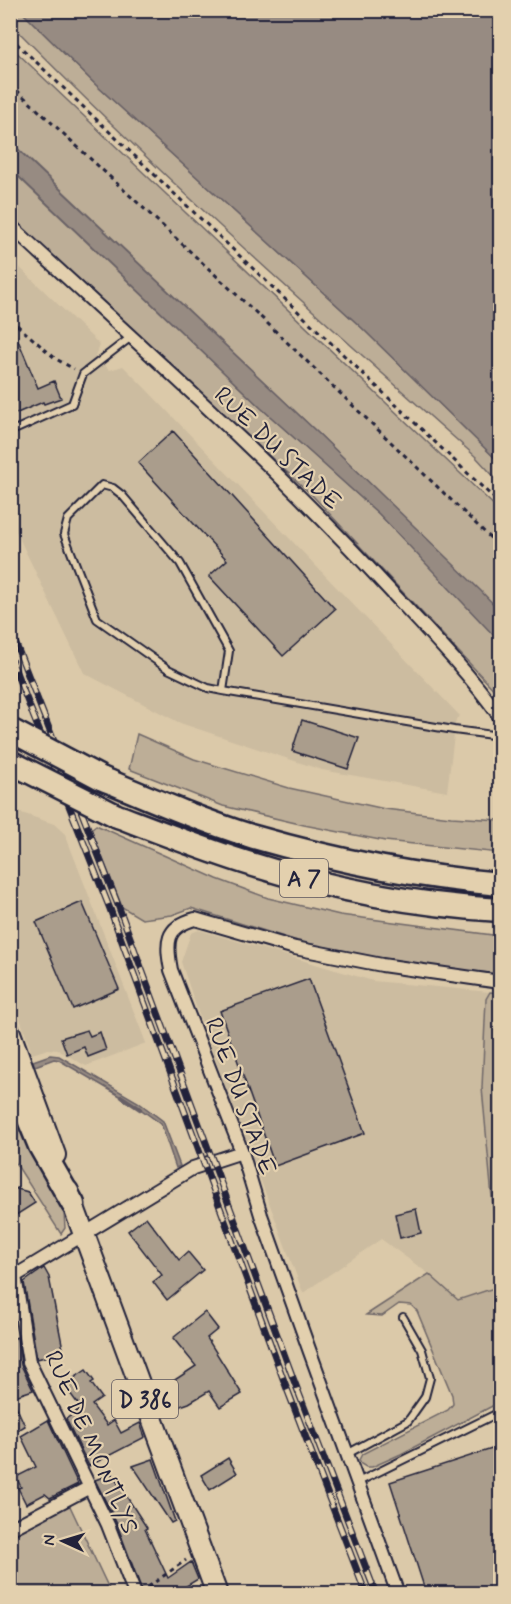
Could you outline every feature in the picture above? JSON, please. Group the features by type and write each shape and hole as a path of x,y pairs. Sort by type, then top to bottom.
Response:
{"highway":[{"name":"A 7","path":"11,731 101,778 177,810 252,836 286,846 382,867 501,884"},
{"name":"A 7","path":"10,762 115,815 244,862 356,891 415,901 501,910"},
{"path":"10,1073 40,1146 72,1204"}],"main road":[{"name":"D 386","path":"10,1033 217,1593"}],"street":[{"name":"RUE DU STADE","path":"10,225 284,481 465,671 501,717"},
{"name":"RUE DU STADE","path":"398,1593 261,1215 242,1152 171,970 169,941 174,928 183,922 195,919 295,948 382,965 501,982"},
{"path":"13,1273 84,1235 193,1168 242,1152"},
{"name":"RUE DE MONTLYS","path":"13,1273 29,1362 139,1592"},
{"path":"10,1529 90,1487"}],"lane":[{"path":"10,432 72,404 83,374 130,337"},
{"path":"223,691 229,651 180,562 122,495 113,488 102,485 68,519 64,534 97,619 168,669 208,688 223,691 443,729 501,736"},
{"path":"347,1454 408,1422 425,1397 430,1378 422,1350 403,1317"},
{"path":"357,1483 501,1412"}],"path":[{"path":"10,37 501,504"},
{"path":"10,84 266,322 501,547"},
{"path":"10,319 56,359 83,374"},
{"path":"139,1592 200,1550"}],"shaded area":[{"path":"10,11 21,11 96,85 362,328 500,463 500,483 476,457 124,136 11,24"},
{"path":"21,11 500,11 500,463 362,328 96,85"},
{"path":"10,46 500,511 500,611 318,433 11,142"},
{"path":"10,142 318,433 481,591 500,611 500,642 379,514 261,408 11,169"},
{"path":"10,169 261,408 379,514 487,625 500,642 500,696 312,495 24,230 11,236"},
{"path":"11,259 99,344 95,357 110,370 123,366 460,716 456,719 447,792 322,770 180,723 84,673 11,521"},
{"path":"137,734 194,759 289,788 385,809 500,820 500,853 385,841 223,806 129,769"},
{"path":"10,809 54,824 65,834 146,1043 86,1066 58,1050 48,1049 32,1054 11,991"},
{"path":"96,825 217,879 268,898 340,915 500,936 500,974 442,968 351,953 294,940 191,908 172,915 142,919 122,907 91,829"},
{"path":"199,930 373,981 490,992 486,999 482,1088 500,1286 458,1300 429,1274 381,1239 303,1293 181,962 191,933"},
{"path":"490,992 500,993 500,1285 482,1088 486,999"},
{"path":"50,1055 59,1056 138,1102 163,1121 180,1166 176,1168 161,1124 132,1103 59,1060 54,1059 35,1066 33,1061"},
{"path":"10,1094 64,1213 65,1228 61,1234 11,1156"},
{"path":"429,1274 458,1300 500,1286 500,1402 401,1454 372,1467 366,1467 359,1460 362,1454 448,1410 453,1404 452,1395 417,1311 411,1305 399,1304 382,1316 366,1315"},
{"path":"69,1504 111,1593 11,1593 10,1537"}],"building":[{"path":"10,321 38,388 54,381 61,398 44,404 43,402 10,416"},
{"path":"173,431 335,609 283,656 209,576 227,560 138,463"},
{"path":"302,720 359,738 348,769 292,751"},
{"path":"82,902 119,989 73,1009 36,922"},
{"path":"309,979 365,1133 275,1166 220,1011"},
{"path":"87,1030 90,1036 100,1032 106,1050 88,1057 84,1047 67,1054 61,1038"},
{"path":"10,1187 28,1192 35,1203 10,1219"},
{"path":"416,1209 421,1233 400,1238 395,1214"},
{"path":"146,1217 179,1260 188,1252 203,1270 167,1300 153,1282 162,1275 128,1231"},
{"path":"44,1268 49,1277 63,1349 52,1351 53,1355 37,1359 24,1282"},
{"path":"205,1312 218,1329 207,1338 242,1394 220,1407 209,1391 189,1403 163,1412 155,1393 196,1366 173,1338"},
{"path":"11,1335 12,1339 17,1337 21,1365 33,1390 12,1397 25,1426 10,1435"},
{"path":"86,1370 94,1381 91,1383 102,1398 92,1405 107,1425 114,1420 121,1433 140,1423 145,1437 89,1466 66,1419 81,1408 64,1385"},
{"path":"48,1420 78,1484 50,1498 45,1494 26,1504 18,1488 21,1487 16,1477 36,1467 21,1436"},
{"path":"501,1446 501,1593 426,1593 390,1482"},
{"path":"228,1458 237,1473 210,1490 201,1475"},
{"path":"153,1459 175,1521 171,1523 133,1466"},
{"path":"112,1474 147,1528 145,1529 168,1578 191,1562 198,1579 175,1593 143,1593 116,1522 95,1480"}],"waterway":[{"path":"122,1097 140,1109"}],"railway":[{"path":"10,629 118,905 293,1378 376,1594"},
{"path":"10,657 110,909 284,1381 366,1594"}]}
